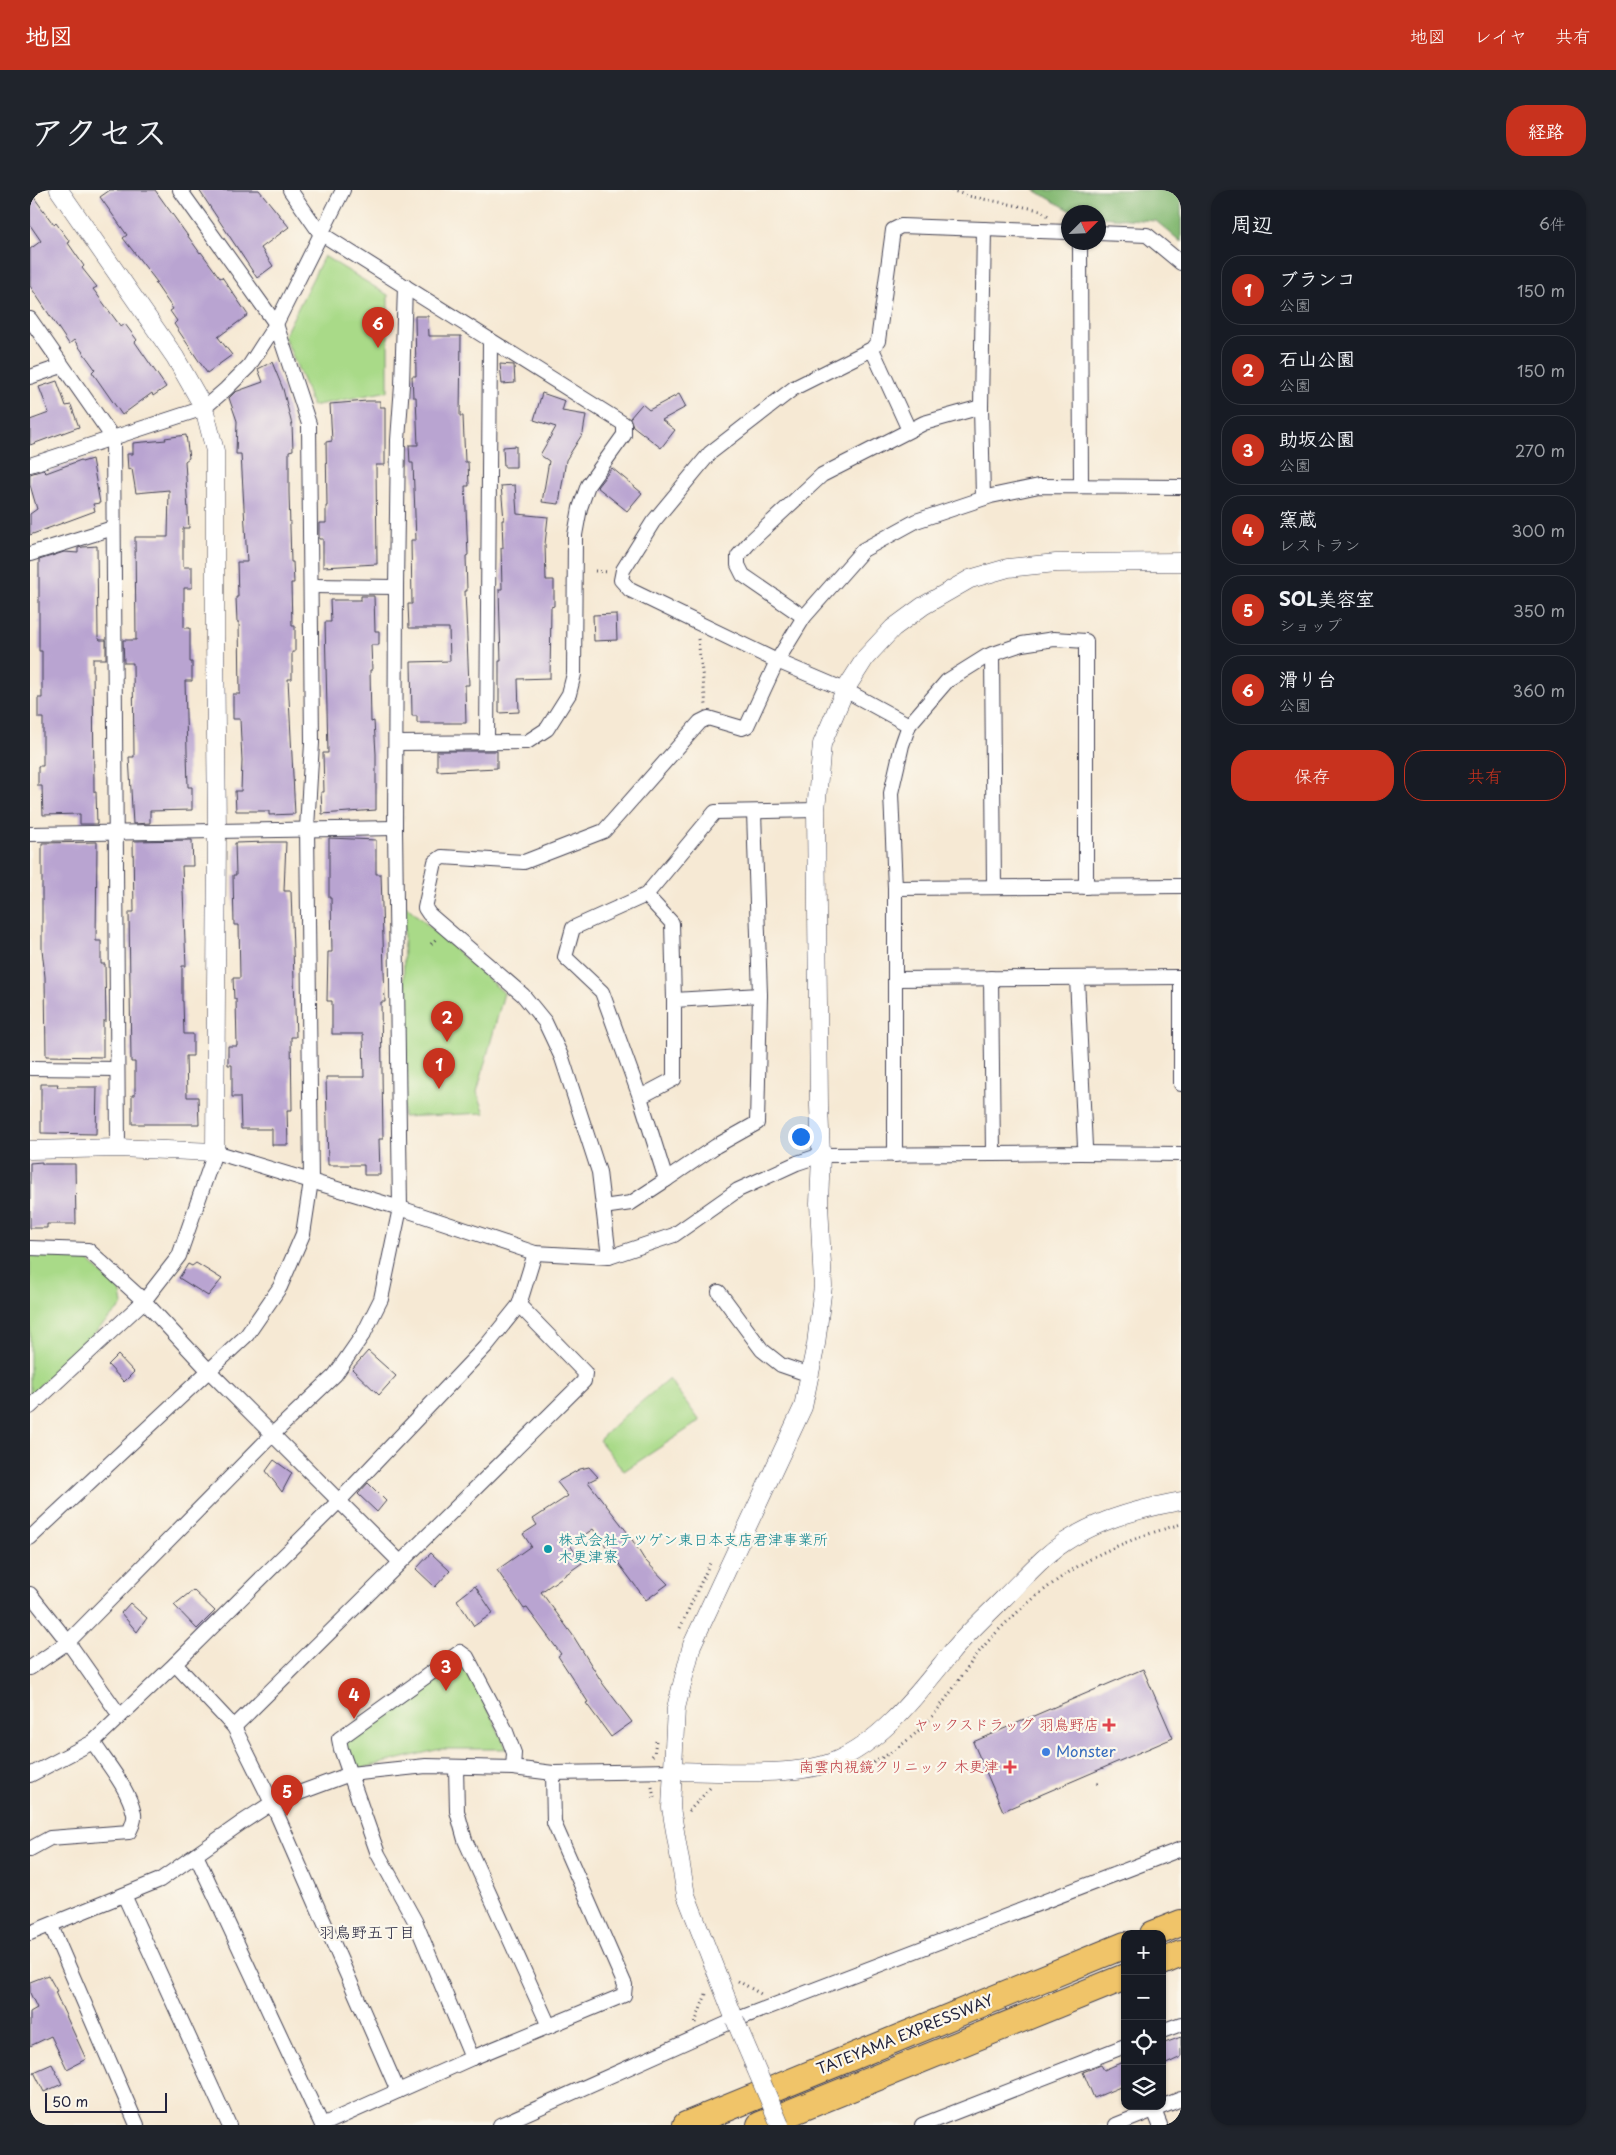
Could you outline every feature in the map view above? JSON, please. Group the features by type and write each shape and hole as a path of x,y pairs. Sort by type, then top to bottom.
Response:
{"highway":[{"path":"1163,1930 1181,1923"},
{"name":"TATEYAMA EXPRESSWAY","path":"686,2125 1121,1947"},
{"path":"1166,1960 1181,1954"},
{"name":"TATEYAMA EXPRESSWAY","path":"760,2125 1121,1979"}],"street":[{"path":"30,1406 144,1300 179,1256 215,1152 218,831 215,451 204,408 175,357 59,190"},
{"path":"30,1538 247,1336 280,1286 304,1234 311,1181 307,828 312,743 310,424 276,324 180,190"},
{"path":"290,190 320,233 624,424 624,434 588,485 580,508 575,535 574,674 570,694 547,729 527,742 397,743"},
{"path":"30,465 204,408 226,389 249,366 276,324 343,190"},
{"path":"909,725 845,690 777,661 630,590 621,580 623,570 653,522 710,453 794,388 872,349 878,341 892,230 901,226 1061,232"},
{"path":"984,229 981,407 984,498"},
{"path":"1106,233 1147,234 1181,263"},
{"path":"1080,250 1081,486"},
{"path":"30,1668 68,1642 273,1434 335,1375 364,1333 381,1299 400,1208 395,828 397,743 396,587 398,440 405,286"},
{"path":"30,319 113,438 118,1148"},
{"path":"487,742 490,340"},
{"path":"872,349 909,430"},
{"path":"30,377 62,366"},
{"path":"804,617 743,575 738,565 738,556 751,541 822,475 924,423 981,407"},
{"path":"609,1257 599,1172 562,1058 545,1022 524,995 429,914 425,908 435,862 442,857 524,862 604,831 700,722 708,718 742,728 746,726 777,661 804,617 863,550 916,521 984,498 1039,486 1181,487"},
{"path":"30,554 113,528"},
{"path":"780,2125 735,2020 686,1895 671,1808 676,1708 692,1646 803,1407 816,1344 823,1286 819,1203 821,1155 816,810 822,744 845,690 866,658 893,628 923,606 970,579 1008,568 1056,563 1181,562"},
{"path":"311,586 396,587"},
{"path":"896,1155 895,888 891,794 902,745 909,725 947,681 992,654 1022,644 1054,639 1086,641 1086,887"},
{"path":"992,654 994,887"},
{"path":"666,1180 640,1097 602,992 565,958 572,928 646,895 715,812 816,810"},
{"path":"603,1207 631,1202 716,1146 757,1123 760,995 754,812"},
{"path":"30,834 395,828"},
{"path":"895,888 1181,886"},
{"path":"640,1097 674,1079 672,923 646,895"},
{"path":"895,979 1181,977 1181,1084"},
{"path":"990,978 993,1154"},
{"path":"1077,978 1085,1147 1080,1153"},
{"path":"674,1000 760,995"},
{"path":"30,1068 117,1069"},
{"path":"30,1150 118,1148 215,1152 400,1208 534,1253 609,1257 674,1235 738,1190 797,1163 821,1155 1181,1154"},
{"path":"30,1248 88,1250 144,1300 210,1372 400,1562"},
{"path":"30,1775 93,1742 339,1501 486,1346 519,1305 534,1253"},
{"path":"719,1292 762,1350 781,1365 810,1375"},
{"path":"234,1727 584,1381 585,1373 519,1305"},
{"path":"30,1934 160,1880 241,1822 272,1803 350,1774 426,1766 513,1768 553,1773 808,1769 834,1761 858,1748 886,1726 970,1632 1044,1558 1070,1539 1105,1521 1151,1507 1181,1501"},
{"path":"30,1594 68,1642 120,1716"},
{"path":"472,2058 416,1921 378,1854 339,1739 460,1652 467,1657 505,1729 514,1753 513,1768"},
{"path":"174,1664 234,1727 272,1803 398,2091"},
{"path":"30,1849 50,1838 128,1832 134,1823 134,1815 122,1785 93,1742"},
{"path":"456,1767 457,1811 465,1840 549,2026"},
{"path":"196,1856 322,2125 472,2058 624,1995 625,1985 554,1823 553,1773"},
{"path":"500,2125 735,2020 1181,1849"},
{"path":"124,1896 229,2125"},
{"path":"51,1926 137,2125"},
{"path":"1166,2030 1181,2024"},
{"path":"922,2125 1121,2048"},
{"path":"1166,2105 1181,2099"},
{"path":"1116,2125 1154,2110 1160,2125"}],"path":[{"path":"951,190 968,196 1040,210 1049,215 1061,230"},
{"path":"596,571 614,573"},
{"path":"698,640 707,709"},
{"path":"846,1775 885,1757 907,1740 938,1710 979,1651 1003,1626 1063,1577 1105,1551 1181,1524"},
{"path":"690,1819 689,1810 711,1787"},
{"path":"736,1980 765,1996"}],"green space":[{"path":"1034,190 1181,190 1181,242 1156,221 1106,217 1106,205 1061,205"},
{"path":"324,256 388,295 388,391 312,406 284,336"},
{"path":"404,904 504,993 477,1092 485,1113 403,1117"},
{"path":"82,1254 121,1293 123,1305 30,1395 30,1255"},
{"path":"669,1379 700,1421 624,1471 599,1440 624,1416"},
{"path":"459,1658 465,1661 507,1749 440,1749 351,1771 342,1741"}],"building":[{"path":"110,190 155,190 200,253 220,278 222,277 248,315 218,337 232,355 207,373 174,324 177,321 170,311 173,309 155,283 157,282 123,238 127,235 100,197"},
{"path":"199,190 259,190 289,227 261,248 273,266 257,278"},
{"path":"30,192 54,225 56,223 70,242 68,243 84,266 82,268 97,287 93,289 121,327 125,324 137,340 135,342 166,387 153,396 152,393 122,415 92,372 95,369 74,340 69,344 30,286 30,249 41,241 30,225"},
{"path":"415,316 428,316 429,336 461,336 460,416 463,416 465,462 468,462 469,486 465,486 468,555 466,556 467,591 465,591 469,685 465,685 466,723 417,723 417,716 412,716 411,662 450,661 449,628 409,628 408,604 412,604 411,540 416,540 413,463 410,463 409,445 418,445 416,397 413,397 412,376 416,376"},
{"path":"272,362 283,389 292,425 293,450 289,451 289,492 291,562 293,562 294,583 291,583 292,626 295,626 295,652 292,652 292,679 288,679 295,814 269,815 269,811 236,811 235,791 241,791 242,761 240,719 233,719 233,694 240,694 239,622 237,622 236,597 238,597 237,562 247,562 241,454 236,454 237,421 229,398 235,392 263,382 258,369"},
{"path":"500,364 514,365 515,383 502,384"},
{"path":"57,381 66,406 71,405 79,427 30,445 30,420 49,413 39,387"},
{"path":"542,393 565,401 562,411 586,415 583,433 566,460 559,504 542,502 549,461 540,455 556,427 534,420"},
{"path":"679,394 686,407 662,420 675,430 661,448 633,426 630,418 642,404 649,410"},
{"path":"380,401 380,407 385,407 385,465 376,465 377,564 323,567 323,539 319,539 319,523 326,523 326,442 332,441 330,404"},
{"path":"186,435 189,458 185,461 189,528 183,528 183,567 192,567 192,588 184,588 184,628 190,628 190,662 192,662 192,681 185,681 188,787 192,787 192,810 150,811 150,823 133,824 129,757 134,757 133,663 124,663 123,640 136,640 135,537 168,537 169,490 136,493 132,469 128,470 127,454 133,454 133,443 166,440 165,438"},
{"path":"516,446 516,467 504,467 503,447"},
{"path":"92,459 100,503 93,504 95,511 30,535 30,514 37,509 30,485 30,474 43,470 46,473 81,460 82,462"},
{"path":"612,468 642,493 627,511 597,487"},
{"path":"515,485 517,514 548,517 545,544 546,580 554,580 554,606 551,607 550,678 518,679 519,712 499,713 499,661 501,661 499,589 502,589 501,548 503,548 502,520 504,520 501,486"},
{"path":"97,546 98,637 100,640 106,640 106,659 93,659 94,792 96,792 97,824 80,824 80,814 43,815 42,786 38,786 38,766 43,766 43,718 38,718 38,698 42,698 42,651 39,651 39,560 64,552 78,553 78,548"},
{"path":"361,596 374,596 375,631 379,631 379,645 371,645 372,670 370,670 371,722 374,721 376,754 376,810 322,814 321,792 324,792 323,753 328,753 325,622 331,622 330,600 361,600"},
{"path":"616,614 617,640 594,641 593,615"},
{"path":"437,751 497,751 497,768 437,771"},
{"path":"329,838 376,840 376,874 381,874 385,1002 381,1002 383,1139 379,1139 380,1175 364,1175 364,1165 328,1165 326,1077 364,1077 363,1034 332,1034 332,1001 327,1001 328,952 332,952 331,898 329,898"},
{"path":"192,840 193,866 182,866 186,966 182,966 182,1001 184,1034 193,1034 193,1056 186,1056 187,1097 198,1097 199,1124 132,1124 132,1095 135,1095 135,1062 131,1062 129,912 134,912 133,841"},
{"path":"97,842 96,941 101,941 101,964 105,964 106,1021 103,1021 103,1057 46,1056 45,977 42,949 42,843"},
{"path":"286,842 284,891 291,891 296,1037 291,1037 292,1110 287,1110 288,1145 272,1145 272,1129 241,1129 240,1097 232,1097 232,1065 228,1065 228,1046 237,1046 236,999 234,999 233,978 240,978 239,925 234,925 233,875 236,875 235,843"},
{"path":"41,1084 58,1084 57,1087 97,1087 96,1134 41,1133"},
{"path":"42,1162 42,1164 75,1164 76,1224 47,1224 47,1228 30,1228 30,1163"},
{"path":"196,1263 222,1279 208,1296 179,1278 188,1264 192,1266"},
{"path":"368,1351 396,1376 379,1395 352,1369"},
{"path":"118,1355 134,1372 124,1382 108,1365"},
{"path":"274,1460 292,1473 282,1492 266,1471"},
{"path":"589,1467 598,1477 588,1482 628,1533 644,1559 668,1584 646,1600 593,1529 570,1545 582,1563 541,1592 572,1634 603,1684 632,1722 611,1737 586,1703 588,1702 558,1656 561,1654 527,1608 524,1609 497,1570 531,1546 523,1534 537,1525 533,1519 568,1496 557,1482 580,1469"},
{"path":"368,1483 386,1501 377,1512 358,1494"},
{"path":"431,1553 450,1571 435,1587 416,1569"},
{"path":"475,1586 493,1613 474,1626 457,1600"},
{"path":"193,1590 215,1611 197,1629 174,1605"},
{"path":"130,1603 147,1618 137,1632 121,1613"},
{"path":"1143,1669 1173,1738 1003,1811 973,1742"},
{"path":"48,1975 57,1991 55,1992 86,2059 67,2069 51,2036 30,2046 30,2012 37,2008 30,1993 30,1982"},
{"path":"1181,2037 1181,2057 1166,2064 1166,2043"},
{"path":"1121,2063 1121,2087 1094,2098 1083,2072 1101,2065 1104,2070"},
{"path":"52,2064 62,2084 44,2092 34,2072"}],"place":[{"name":"滑り台","path":"378,348"},
{"name":"石山公園","path":"447,1042"},
{"name":"ブランコ","path":"439,1089"},
{"name":"株式会社テツゲン東日本支店君津事業所 木更津寮","path":"548,1549"},
{"name":"助坂公園","path":"446,1691"},
{"name":"窯蔵","path":"354,1719"},
{"name":"ヤックスドラッグ 羽鳥野店","path":"1109,1725"},
{"name":"Monster","path":"1046,1752"},
{"name":"南雲内視鏡クリニック 木更津","path":"1010,1767"},
{"name":"SOL美容室","path":"287,1816"}],"district":[{"name":"羽鳥野五丁目","path":"367,1932"}]}
